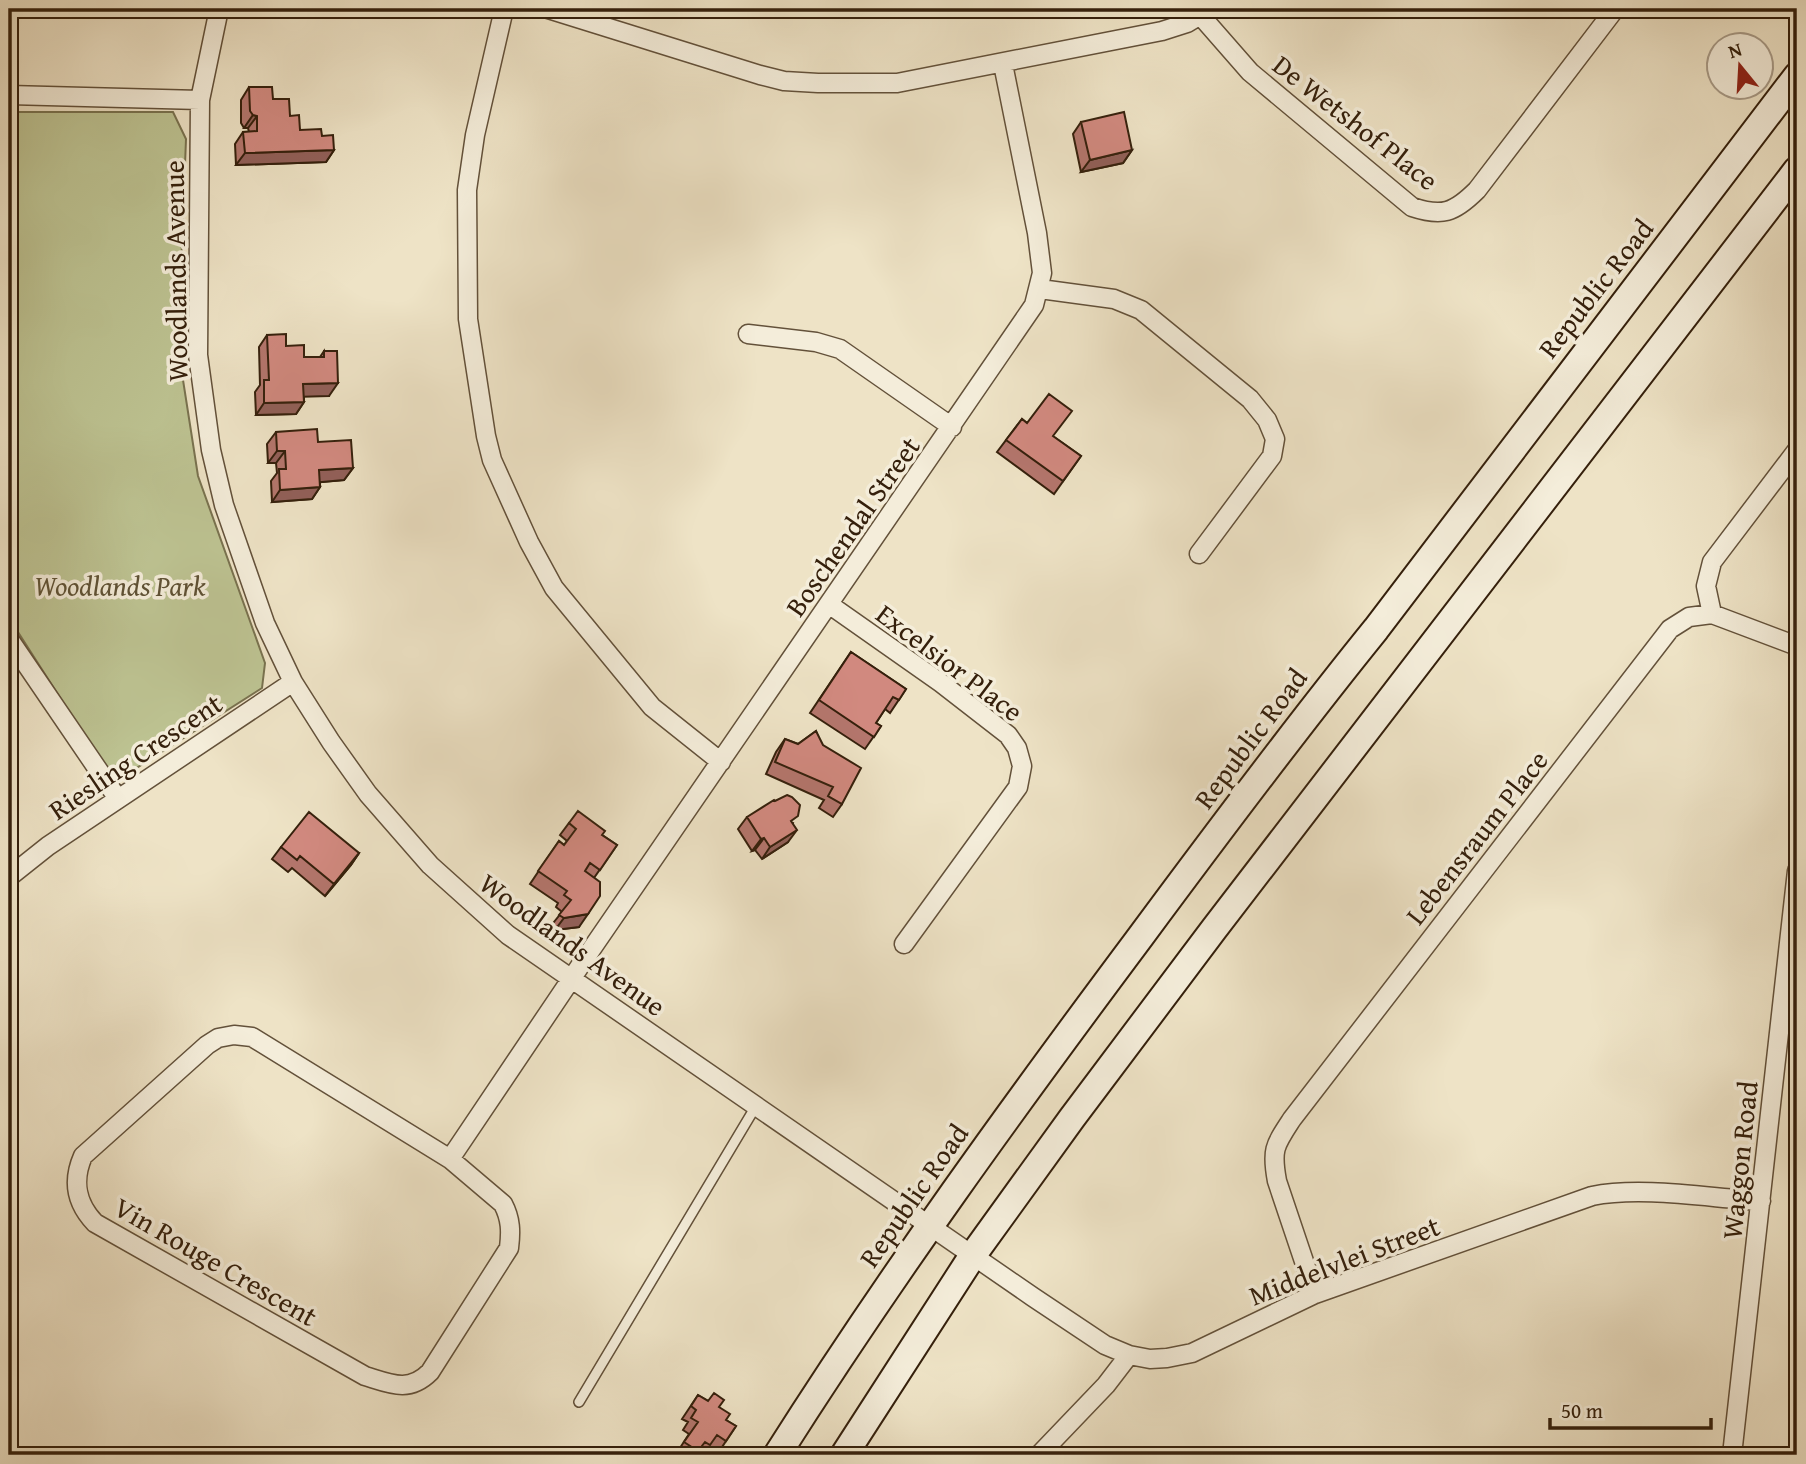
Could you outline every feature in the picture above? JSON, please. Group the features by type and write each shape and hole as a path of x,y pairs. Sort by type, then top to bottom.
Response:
{"main road":[{"name":"Republic Road","path":"777,1455 928,1226 1192,867 1797,76"},
{"path":"844,1455 973,1255 1072,1118 1205,940 1797,170"}],"street":[{"name":"Woodlands Avenue","path":"219,9 200,100 198,355 211,450 224,505 265,624 293,682 368,794 430,865 508,935 973,1255"},
{"path":"504,9 475,135 467,202 468,320 492,460 529,542 554,588 652,707 720,762"},
{"path":"548,9 784,81 897,83 1162,32 1205,12"},
{"name":"De Wetshof Place","path":"1205,12 1250,72 1412,206 1429,213 1450,212 1477,190 1615,9"},
{"name":"Boschendal Street","path":"572,978 1034,305 1042,273 1037,233 1003,64"},
{"path":"10,90 200,100"},
{"path":"1040,289 1114,299 1141,310 1250,399 1267,420 1275,439 1272,456 1199,554"},
{"path":"748,334 816,342 840,349 952,427"},
{"path":"1797,450 1712,562 1706,586 1712,614 1797,646"},
{"name":"Excelsior Place","path":"830,605 941,683 1008,735 1021,757 1023,766 1018,787 904,944"},
{"name":"Lebensraum Place","path":"1315,1294 1277,1181 1274,1156 1276,1144 1292,1119 1659,641 1670,629 1689,617 1712,614"},
{"path":"9,639 118,799"},
{"name":"Riesling Crescent","path":"9,877 48,846 293,682"},
{"name":"Waggon Road","path":"1732,1455 1793,946 1797,871"},
{"path":"450,1159 572,978"},
{"name":"Vin Rouge Crescent","path":"234,1035 252,1037 450,1159 503,1204 510,1221 509,1248 430,1372 422,1381 412,1385 398,1385 365,1376 95,1223 85,1212 76,1187 77,1169 83,1156 207,1045 218,1038 234,1035"},
{"name":"Middelvlei Street","path":"973,1255 1105,1345 1129,1355 1150,1359 1192,1353 1315,1294 1592,1196 1611,1192 1633,1192 1761,1201"},
{"path":"1039,1455 1107,1385 1129,1355"}],"lane":[{"path":"579,1402 756,1106"}],"green space":[{"name":"Woodlands Park","path":"9,112 173,112 186,139 178,348 198,476 265,663 262,688 135,769 105,768 9,618"}],"building":[{"path":"249,87 272,87 273,99 289,99 290,116 299,115 300,130 321,129 322,136 333,135 334,150 245,153 243,132 257,131 257,116 250,111"},
{"path":"1124,112 1132,150 1090,160 1081,122"},
{"path":"286,334 286,346 304,345 304,357 324,357 324,351 337,351 338,383 303,384 304,402 264,403 264,380 269,380 267,335"},
{"path":"1049,394 1072,411 1053,436 1081,456 1063,481 1006,440 1022,419 1027,423"},
{"path":"317,429 318,442 351,440 353,468 319,470 320,487 280,490 279,469 286,469 285,451 277,451 276,432"},
{"path":"851,652 906,689 899,700 893,697 876,723 881,726 874,737 819,700"},
{"path":"816,731 823,745 861,768 842,804 828,796 833,787 775,762 785,739 798,744"},
{"path":"787,795 800,805 798,816 791,821 797,830 770,847 764,838 761,839 747,817"},
{"path":"578,811 605,831 602,835 617,845 600,870 590,863 585,871 600,882 600,896 588,914 564,918 559,915 571,900 564,895 567,891 538,871 559,841 564,845 576,829 569,823"},
{"path":"309,812 359,853 334,884 300,856 297,860 281,847"},
{"path":"714,1393 724,1400 719,1407 730,1414 726,1420 736,1426 726,1441 717,1435 710,1445 705,1442 698,1451 684,1442 698,1422 691,1418 696,1410 691,1406 698,1395 708,1401"}]}
